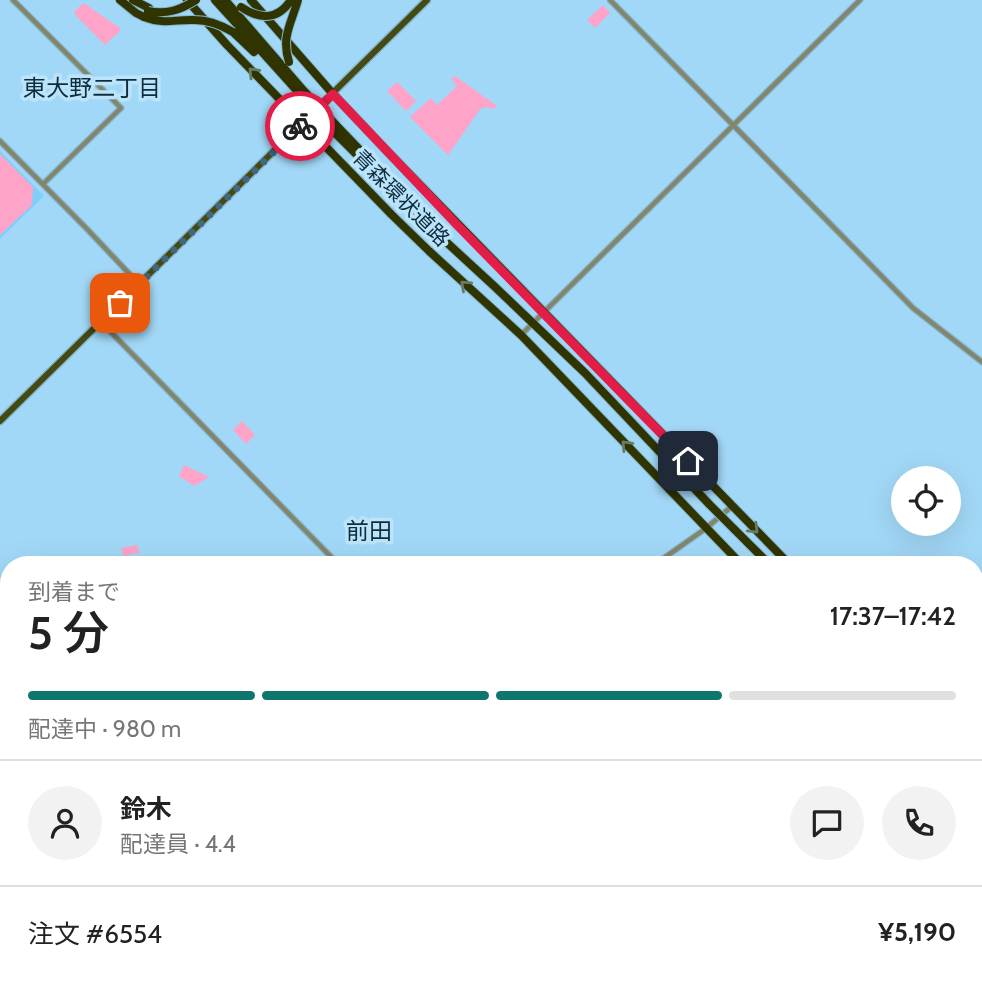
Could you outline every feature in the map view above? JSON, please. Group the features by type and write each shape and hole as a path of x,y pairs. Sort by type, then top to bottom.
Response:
{"highway":[{"path":"123,0 147,12 170,12 182,9 195,0"},
{"path":"132,0 160,22 208,21 233,32 322,110 331,126"},
{"path":"147,12 169,8 188,0"},
{"name":"青森環状道路","path":"188,0 212,29 401,224 521,335 733,556"},
{"path":"215,0 302,92"},
{"path":"225,0 331,126 585,373 761,556"},
{"path":"233,0 256,15 269,16 284,9 291,0"},
{"name":"青森環状道路","path":"251,0 333,94 540,316 585,354 781,556"},
{"path":"298,0 286,36 285,49 302,92"}],"main road":[{"path":"0,421 427,0"}],"street":[{"path":"13,0 121,107 43,184"},
{"path":"610,0 913,308 982,362"},
{"path":"540,316 860,0"},
{"path":"0,141 139,284"},
{"path":"101,322 330,556"},
{"path":"521,335 530,326"},
{"path":"667,556 732,507"}],"shaded area":[{"path":"82,4 120,28 105,45 75,15 75,11"},
{"path":"603,5 610,13 595,28 587,20"},
{"path":"455,76 497,106 493,109 481,108 448,155 410,117 431,98 437,105 457,86 451,79"},
{"path":"397,82 416,101 406,111 387,91"},
{"path":"0,151 44,196 0,239"},
{"path":"0,154 33,187 32,205 0,235"},
{"path":"242,421 255,435 246,444 233,430"},
{"path":"184,465 209,477 194,486 179,476"},
{"path":"137,545 140,553 124,556 121,548"}],"way so far":[{"path":"120,303 300,126"}],"district":[{"name":"東大野二丁目","path":"92,88"},
{"name":"前田","path":"369,531"}],"route":[{"path":"300,126 333,94 688,461"}]}
